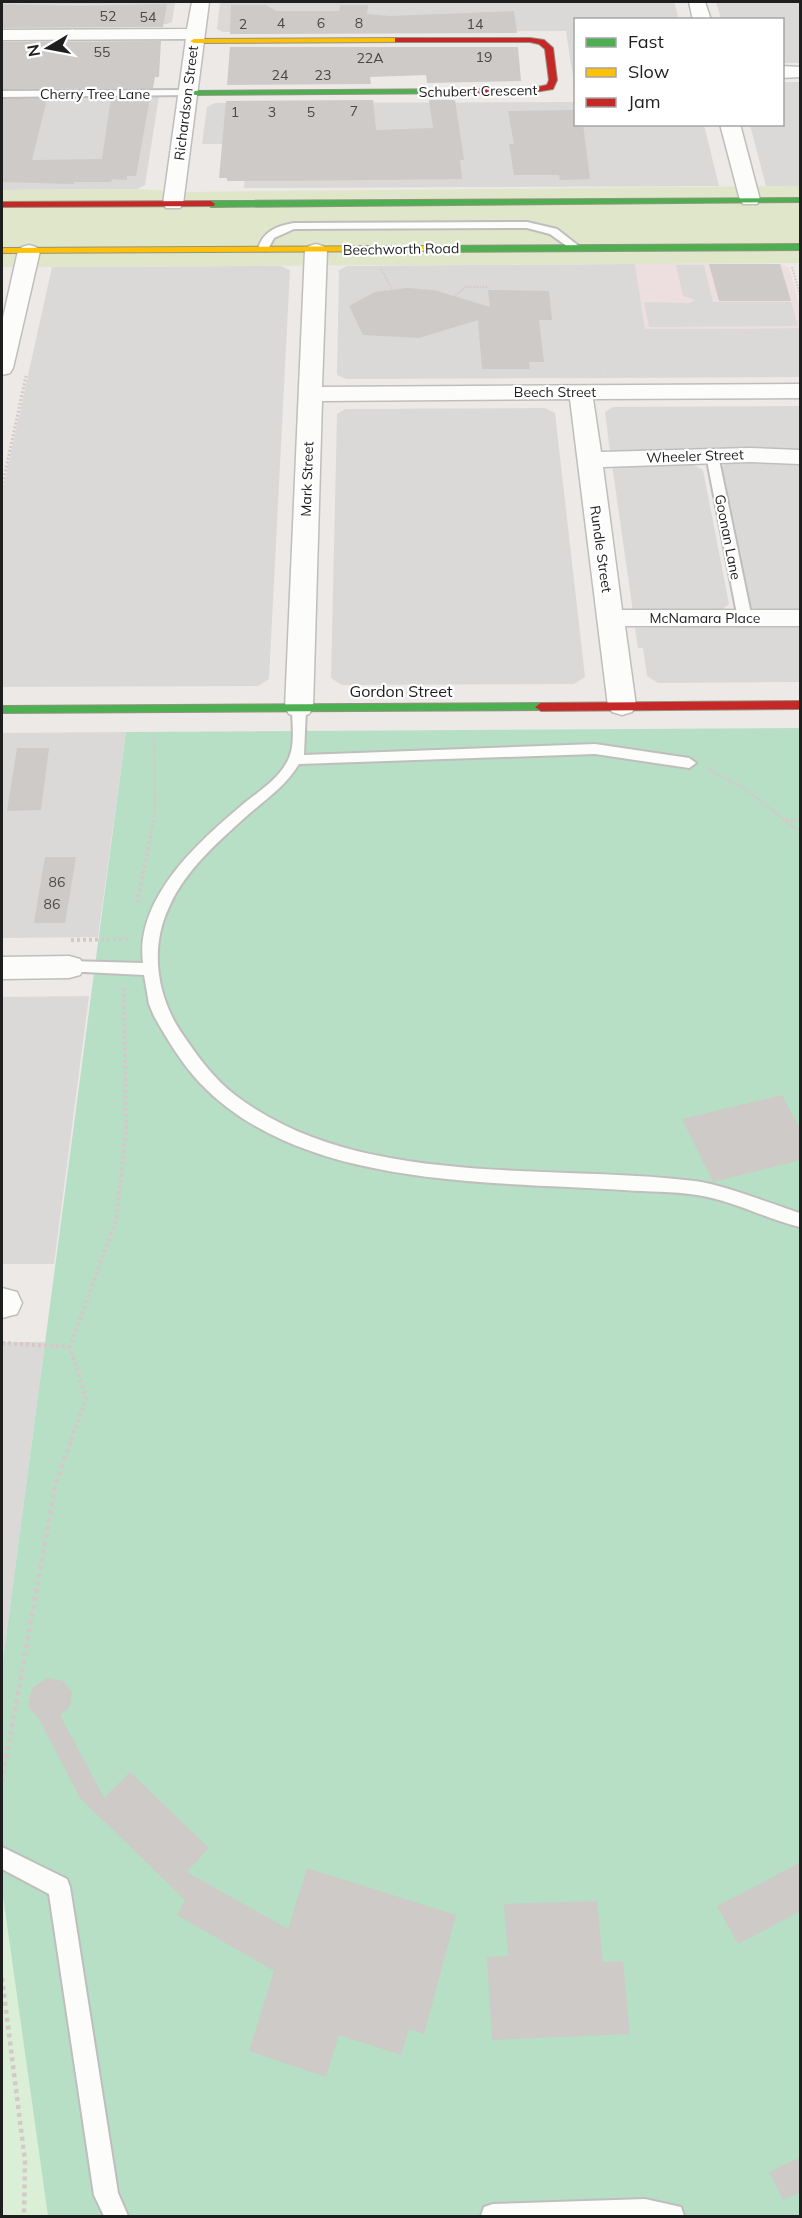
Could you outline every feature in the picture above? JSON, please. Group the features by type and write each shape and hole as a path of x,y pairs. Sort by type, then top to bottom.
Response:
{"main road":[{"name":"Schubert Crescent","path":"189,93 530,91 550,87 553,80 549,48 541,42 530,40 195,38"},
{"path":"750,200 767,214"},
{"path":"2,205 39,211 172,204 801,200"},
{"name":"Beechworth Road","path":"2,251 30,245 316,250 801,247"},
{"name":"Gordon Street","path":"2,710 801,705"}],"street":[{"name":"Richardson Street","path":"172,204 200,2"},
{"path":"697,2 701,18"},
{"path":"2,35 195,38"},
{"path":"784,72 801,72"},
{"path":"731,126 750,200"},
{"path":"2,368 30,245"},
{"name":"Mark Street","path":"298,708 316,250"},
{"name":"Rundle Street","path":"581,392 622,706"},
{"name":"Beech Street","path":"310,394 801,392"},
{"name":"Wheeler Street","path":"588,459 712,455 801,457"},
{"name":"McNamara Place","path":"610,618 801,618"},
{"path":"2,968 69,967"}],"lane":[{"name":"Cherry Tree Lane","path":"2,94 189,93"},
{"path":"263,249 265,241 283,227 305,226 540,226 566,237 575,247"},
{"name":"Goonan Lane","path":"712,455 745,619"},
{"path":"298,708 299,733 295,760 276,785 196,856 167,893 152,923 149,969 159,1010 197,1070 214,1087 273,1126 326,1151 366,1163 409,1169 698,1188 801,1220"},
{"path":"295,760 595,749 689,763"},
{"path":"69,967 149,969"},
{"path":"2,1858 59,1887 106,2195 116,2217"},
{"path":"493,2217 645,2211 672,2217"}],"path":[{"path":"378,264 392,289"},
{"path":"791,264 801,295"},
{"path":"453,297 466,287 488,287"},
{"path":"137,905 155,814 153,746 156,709"},
{"path":"689,763 719,774 745,789 801,831"},
{"path":"786,820 801,820"},
{"path":"2,1782 56,1482 86,1400 70,1347 116,1220 126,1133 124,969 132,928"},
{"path":"2,1343 70,1347"},
{"path":"2,1978 25,2162 24,2217"}],"shaded area":[{"path":"2,2 175,2 172,22 167,24 2,24"},
{"path":"220,2 674,2 679,18 574,18 574,84 566,31 223,32 217,29"},
{"path":"716,2 800,2 800,63 784,63 784,18 721,18"},
{"path":"784,82 800,82 800,186 766,186 750,126 784,126"},
{"path":"159,96 145,185 137,189 2,190 2,97"},
{"path":"574,102 574,126 704,126 719,186 244,188 247,144 202,144 207,107 215,103"},
{"path":"635,264 781,264 789,268 792,278 800,310 800,328 645,329"},
{"path":"635,264 645,329 598,329 605,378 346,379 337,375 339,270 347,266"},
{"path":"676,265 704,265 713,302 791,302 798,326 649,327 644,302 689,303 695,300 683,296"},
{"path":"281,266 290,270 269,679 258,686 2,687 2,493 52,267"},
{"path":"800,328 800,377 605,378 597,329"},
{"path":"800,406 800,453 682,450 615,454 610,451 605,412 613,407"},
{"path":"545,408 555,413 585,677 574,684 342,685 331,678 337,414 345,409"},
{"path":"800,463 800,610 758,611 748,605 721,467 726,464"},
{"path":"612,464 692,464 703,470 729,604 720,611 633,612"},
{"path":"800,625 800,682 658,683 647,676 643,648 638,648 635,628"},
{"path":"126,732 98,937 2,938 2,733"},
{"path":"89,996 54,1264 2,1264 2,997"},
{"path":"2,1342 45,1342 2,1667"}],"green space":[{"path":"800,186 800,263 2,267 2,190 137,189 187,192"},
{"path":"800,728 800,2216 48,2216 2,1889 2,1667 126,732"},
{"path":"3,1890 48,2216 2,2216"}],"building":[{"path":"2,4 79,6 167,4 163,27 2,28"},
{"path":"231,5 266,5 276,11 339,11 340,5 368,5 367,14 390,16 514,11 517,33 230,34"},
{"path":"161,41 159,77 155,77 153,88 2,89 2,42"},
{"path":"230,47 518,47 521,81 427,83 426,75 370,77 371,84 227,85"},
{"path":"111,98 150,98 136,176 127,176 127,180 112,179 111,182 74,182 74,184 2,182 2,99 47,99 32,160 102,159"},
{"path":"373,100 376,130 433,128 429,100 455,100 464,160 460,160 462,179 227,181 227,178 219,178 226,101"},
{"path":"574,110 574,126 583,126 590,179 560,180 559,175 514,175 509,144 514,144 508,111"},
{"path":"709,264 780,264 791,301 719,301"},
{"path":"407,288 434,290 490,307 488,290 549,291 552,320 539,320 544,362 529,362 530,369 482,369 478,320 419,338 363,335 349,306 375,292"},
{"path":"17,748 49,748 41,810 7,811"},
{"path":"45,857 76,857 65,923 34,923"},
{"path":"782,1095 801,1130 801,1160 713,1182 682,1119"},
{"path":"47,1678 63,1681 72,1692 70,1707 60,1715 104,1798 130,1772 209,1848 187,1872 288,1929 307,1868 456,1915 424,2034 409,2029 401,2055 339,2035 326,2077 249,2051 274,1971 177,1915 185,1900 80,1798 39,1719 28,1706 32,1688"},
{"path":"801,1862 801,1911 738,1944 717,1906"},
{"path":"597,1901 603,1962 623,1961 630,2034 492,2040 487,1957 508,1956 504,1904"},
{"path":"801,2157 801,2192 783,2200 769,2172"}],"traffic: fast":[{"path":"188,93 481,91"},
{"path":"211,204 800,200"},
{"path":"429,249 800,247"},
{"path":"2,710 541,707"}],"traffic: slow":[{"path":"194,41 398,40"},
{"path":"2,251 429,249"}],"traffic: jam":[{"path":"398,40 530,40 541,42 549,48 553,80 550,87 529,91 481,91"},
{"path":"2,205 211,204"},
{"path":"541,707 800,705"}]}
